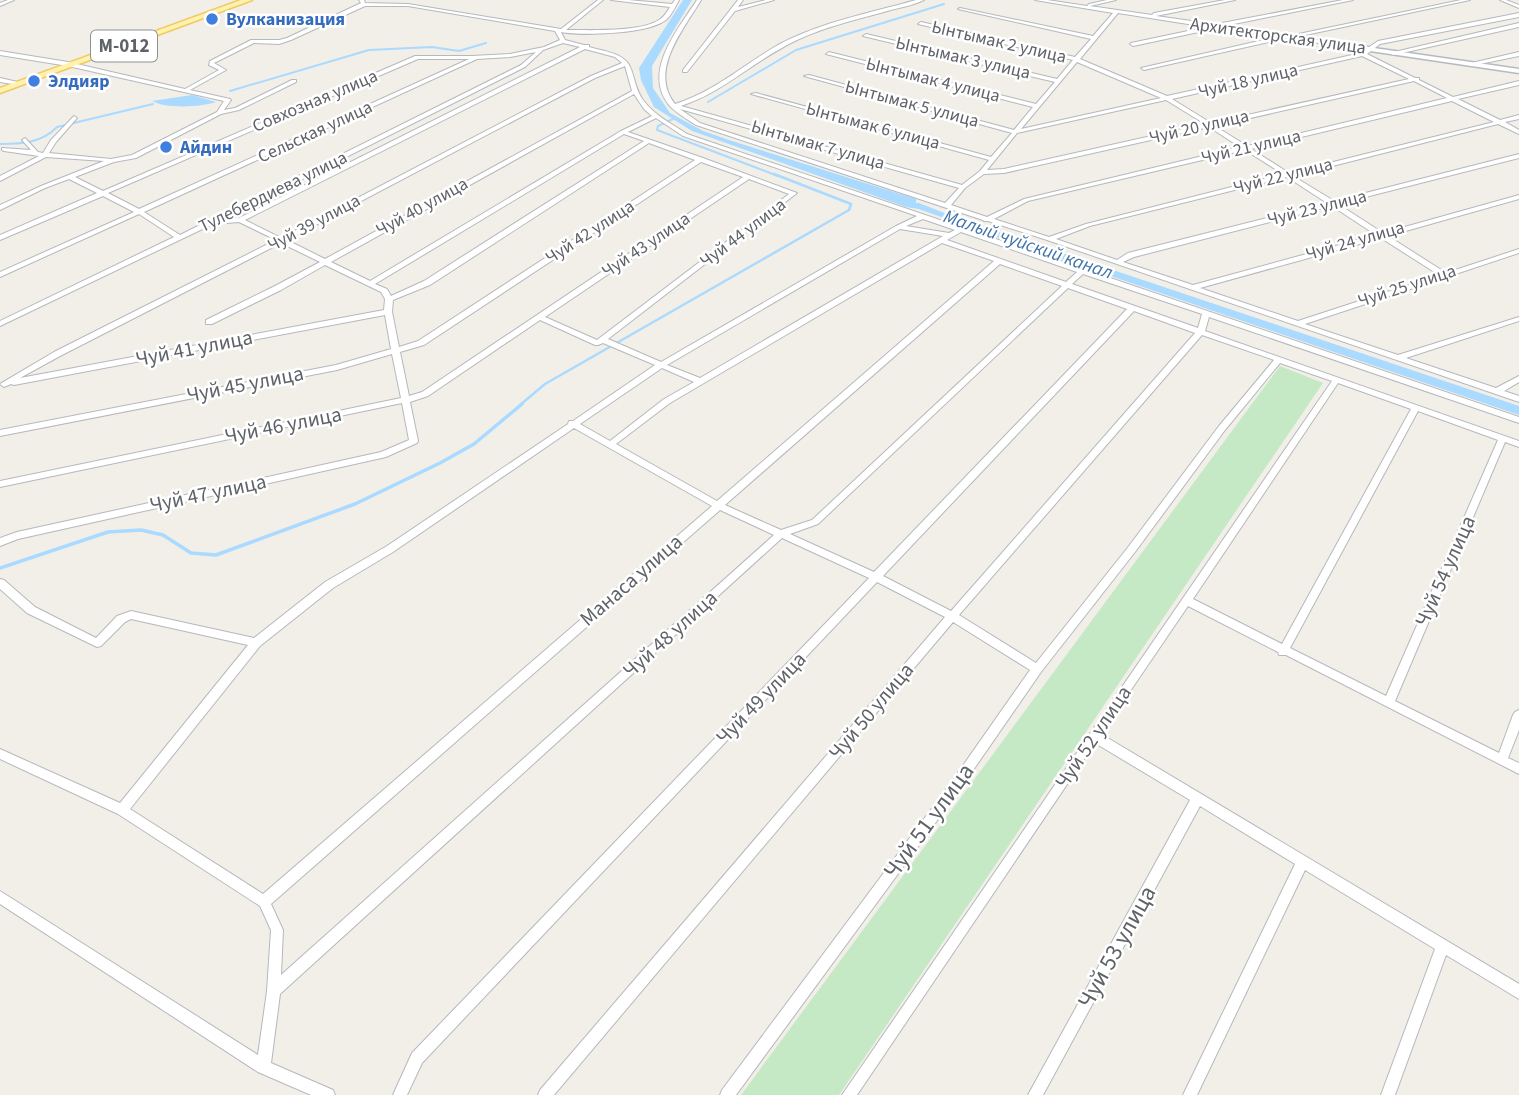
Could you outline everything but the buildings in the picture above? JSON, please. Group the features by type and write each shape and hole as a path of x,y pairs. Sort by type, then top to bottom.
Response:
{"main road":[{"name":"М-012","path":"0,91 248,0"}],"street":[{"path":"0,5 12,0"},
{"path":"560,30 601,0"},
{"path":"613,0 675,3"},
{"path":"699,0 663,62 660,79 662,92 681,115 715,131 1049,239 1519,398"},
{"path":"685,71 741,0"},
{"path":"731,10 772,0"},
{"path":"675,105 696,99 781,46 922,0"},
{"name":"Архитекторская улица","path":"1037,0 1366,52 1393,53 1519,71"},
{"path":"1086,7 1114,0"},
{"path":"1147,16 1233,0"},
{"path":"1133,44 1351,0"},
{"path":"1143,68 1468,0"},
{"path":"1502,0 1519,7"},
{"path":"187,89 223,70 211,64 212,62 253,41 279,42 289,39 363,2 408,5 560,30 594,32 649,25 663,20 675,3"},
{"path":"960,9 1094,38"},
{"path":"946,206 963,187 982,172 1116,12"},
{"name":"Чуй 18 улица","path":"1016,132 1366,52 1378,43 1519,15"},
{"name":"Ынтымак 2 улица","path":"921,24 1076,59 1169,99 1443,274"},
{"path":"1393,53 1519,25"},
{"path":"560,30 563,41 617,56 625,64 641,104 685,135 1519,420"},
{"name":"Ынтымак 3 улица","path":"866,36 1059,80"},
{"name":"Совхозная улица","path":"0,238 416,57 477,57 541,51 563,41"},
{"path":"212,222 240,220 587,46"},
{"name":"Тулебердиева улица","path":"0,324 180,238 523,66 541,51"},
{"path":"1366,52 1519,132"},
{"path":"0,53 68,64 228,100 219,113"},
{"name":"Ынтымак 4 улица","path":"829,54 1037,106"},
{"path":"1470,64 1519,54"},
{"name":"Сельская улица","path":"0,275 477,57"},
{"name":"Чуй 39 улица","path":"2,385 593,76 625,64"},
{"name":"Ынтымак 5 улица","path":"807,76 1016,132"},
{"name":"Чуй 20 улица","path":"982,172 1004,172 1417,79"},
{"path":"0,80 19,83"},
{"path":"4,149 113,160 134,157 219,113 237,108 294,81"},
{"name":"Чуй 21 улица","path":"986,220 1026,201 1519,83"},
{"name":"Чуй 40 улица","path":"209,321 278,288 322,261 634,92"},
{"name":"Ынтымак 6 улица","path":"754,94 992,159"},
{"name":"Ынтымак 7 улица","path":"675,105 963,187"},
{"path":"370,284 623,132 656,116"},
{"name":"Чуй 22 улица","path":"1049,239 1088,225 1519,117"},
{"path":"0,179 45,155 47,148 64,133 74,118"},
{"name":"Чуй 44 улица","path":"602,340 794,193 623,132"},
{"path":"25,140 36,153"},
{"path":"389,299 427,283 647,142"},
{"name":"Чуй 23 улица","path":"1116,263 1131,255 1519,156"},
{"name":"Чуй 42 улица","path":"478,304 701,159"},
{"path":"0,208 113,160"},
{"path":"70,177 140,212 180,238"},
{"name":"Чуй 43 улица","path":"542,315 748,177"},
{"name":"Чуй 24 улица","path":"1192,289 1380,233 1519,197"},
{"path":"122,810 256,643 329,585 390,549 661,365 898,227 921,217"},
{"path":"240,220 384,291 389,299 388,312 406,400"},
{"path":"898,227 948,235"},
{"path":"611,444 667,401 959,230"},
{"path":"940,240 1519,444"},
{"name":"Чуй 25 улица","path":"1296,324 1519,251"},
{"name":"Манаса улица","path":"264,902 1000,260"},
{"name":"Чуй 48 улица","path":"274,991 782,533 815,522 1082,271"},
{"name":"Чуй 45 улица","path":"0,433 337,367 421,344 478,304"},
{"name":"Чуй 49 улица","path":"400,1095 417,1058 1133,307"},
{"name":"Чуй 41 улица","path":"2,385 388,312"},
{"path":"1200,331 1206,314"},
{"path":"542,315 588,340 602,340 701,382"},
{"name":"Чуй 46 улица","path":"0,484 406,400 425,394 542,315"},
{"path":"1397,358 1519,319"},
{"name":"Чуй 50 улица","path":"545,1095 952,616 1200,331"},
{"name":"Чуй 51 улица","path":"727,1095 954,788 1037,669 1132,549 1222,428 1279,359"},
{"name":"Чуй 52 улица","path":"849,1095 1337,379"},
{"path":"1498,391 1519,379"},
{"name":"Чуй 47 улица","path":"0,542 30,533 383,455 414,441 406,400"},
{"path":"1283,652 1416,407"},
{"path":"572,423 718,505 876,577 952,616 1037,669"},
{"name":"Чуй 54 улица","path":"1388,703 1503,438"},
{"path":"0,583 31,610 97,643 121,619 131,615 256,643"},
{"path":"1186,600 1283,652 1519,769"},
{"path":"1502,760 1519,715"},
{"path":"1094,736 1519,992"},
{"path":"0,754 122,810 264,902 277,930 274,991 263,1067"},
{"name":"Чуй 53 улица","path":"1035,1095 1198,798"},
{"path":"1191,1095 1302,862"},
{"path":"0,897 263,1067 328,1095"},
{"path":"1388,1095 1443,947"}],"green space":[{"path":"1280,366 1323,383 839,1095 741,1095"}],"water":[{"path":"683,0 692,0 652,66 653,88 670,113 703,131 916,199 916,203 928,208 906,207 692,131 654,107 641,80 639,68"},
{"path":"192,95 216,102 184,106 152,101"},
{"path":"943,213 1519,406 1519,415 949,221 941,215"}],"waterway":[{"path":"708,102 796,50 944,4"},
{"path":"230,91 369,50 432,47 459,51 486,43"},
{"path":"0,144 31,141 45,136 57,127 153,104"},
{"path":"673,119 658,126 657,130 778,176"},
{"path":"520,405 545,384 849,210 851,204 774,174"},
{"name":"Малый чуйский канал","path":"916,205 953,218"},
{"path":"0,568 108,532 141,530 163,535 191,553 216,555 355,504 440,463 474,444 522,404"}],"place":[{"name":"Вулканизация","path":"212,19"},
{"name":"Элдияр","path":"34,81"},
{"name":"Айдин","path":"166,147"}]}
